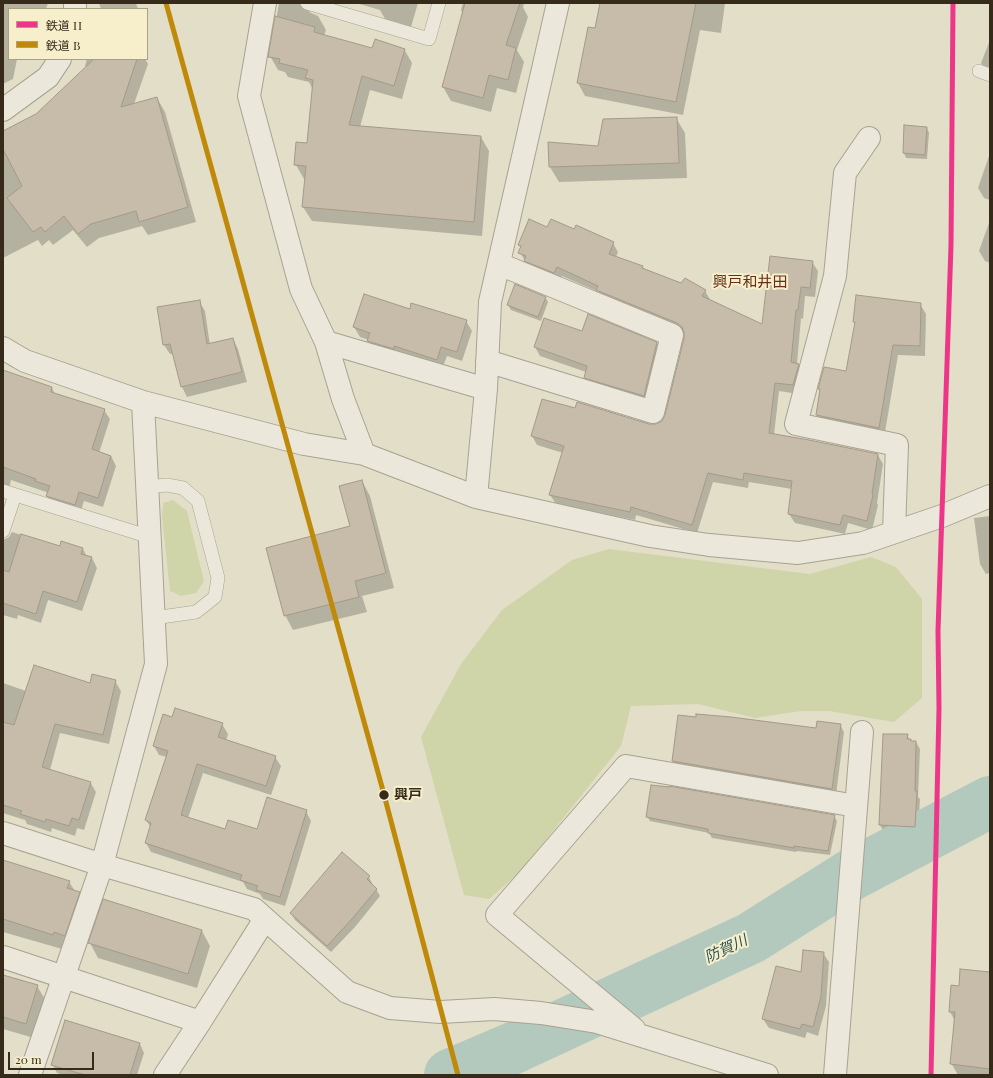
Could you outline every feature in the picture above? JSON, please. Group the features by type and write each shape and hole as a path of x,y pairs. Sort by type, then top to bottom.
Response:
{"street":[{"path":"265,3 249,96 300,289 326,342 343,399 364,454"},
{"path":"476,497 486,389 490,302 558,3"},
{"path":"3,110 48,77 59,60"},
{"path":"868,138 845,173 835,276 796,424 897,445 894,532"},
{"path":"487,361 653,412 672,334 499,264"},
{"path":"326,342 486,389"},
{"path":"3,348 25,361 143,402 304,444 364,454 476,497 650,536 709,545 798,553 863,543 942,516 990,496"},
{"path":"30,1075 102,865 156,664 143,402"},
{"path":"835,1075 862,732"},
{"path":"643,1036 497,915 626,766 856,806"},
{"path":"3,833 102,865 254,909 347,992 390,1008 441,1012 494,1009 541,1013 597,1022 767,1075"},
{"path":"165,1075 265,919"},
{"path":"3,957 200,1022"}],"lane":[{"path":"307,3 429,39 439,3"},
{"path":"148,487 167,485 183,488 198,501 218,578 215,597 196,612 154,618"},
{"path":"3,531 9,493 150,537"}],"green space":[{"path":"173,500 187,511 204,581 196,593 181,596 170,591 162,516 163,503"},
{"path":"609,549 810,574 871,557 896,567 922,599 922,698 894,722 829,711 801,711 755,718 698,704 631,706 621,746 521,871 489,899 464,895 421,737 461,664 502,610 572,560"}],"building":[{"path":"465,3 520,3 506,45 516,48 508,80 489,75 483,98 442,87"},
{"path":"600,3 696,3 676,102 577,83 588,27 595,28"},
{"path":"275,16 315,27 314,32 372,48 375,39 405,49 394,86 362,76 349,125 481,136 474,222 302,207 306,166 294,165 296,142 307,143 313,80 305,78 308,70 279,63 280,59 268,57"},
{"path":"93,60 137,60 121,107 157,97 188,207 139,222 136,211 91,224 78,234 64,216 45,232 41,227 33,232 7,198 22,186 3,149 3,131 36,114"},
{"path":"677,117 679,163 549,167 548,142 598,146 603,119"},
{"path":"904,125 927,127 925,155 903,153"},
{"path":"529,219 547,227 551,219 574,229 576,225 614,242 609,254 643,266 642,268 681,283 685,278 706,290 702,296 762,324 770,256 813,261 810,288 801,287 798,310 796,310 791,362 799,364 793,385 775,383 769,433 878,454 873,495 867,521 843,515 840,525 788,514 792,481 744,473 743,480 708,473 692,525 631,507 630,512 549,495 564,446 531,436 542,399 575,408 577,402 649,424 656,424 662,421 665,415 684,338 684,332 682,327 677,323 596,290 598,286 557,267 554,273 524,261 526,256 518,253 521,246 518,245"},
{"path":"515,284 546,297 538,317 507,305"},
{"path":"364,294 410,309 411,303 467,320 457,352 441,347 437,360 394,346 394,349 367,341 370,333 353,327"},
{"path":"856,295 921,303 920,346 893,345 879,428 816,415 820,389 818,389 824,367 846,371 855,322 853,322"},
{"path":"200,300 207,344 233,338 242,372 181,387 170,344 163,345 157,307"},
{"path":"588,314 657,342 644,396 584,378 587,366 534,347 544,318 582,331"},
{"path":"3,370 52,387 51,392 105,409 92,449 111,456 98,498 79,492 75,505 46,496 50,486 35,481 36,479 3,467"},
{"path":"362,480 386,573 355,581 359,597 284,616 266,548 350,526 339,486"},
{"path":"21,534 60,546 61,541 83,548 81,554 92,557 77,602 43,591 36,614 3,603 3,570 9,572"},
{"path":"34,665 90,683 92,674 116,680 103,735 55,724 42,767 91,782 79,820 72,818 69,826 46,819 45,822 20,814 22,811 3,805 3,722 14,725"},
{"path":"175,708 223,723 218,737 276,756 266,786 197,764 181,815 225,829 228,820 257,829 267,797 307,810 280,897 256,890 258,886 240,880 242,875 145,843 151,823 145,820 168,751 153,746 163,714 172,717"},
{"path":"696,714 816,728 817,721 841,724 832,789 672,761 678,715 696,717"},
{"path":"883,734 908,734 907,739 916,741 915,791 917,791 915,827 879,825"},
{"path":"651,785 669,786 835,815 828,851 794,846 794,848 708,833 708,829 646,817"},
{"path":"342,852 370,876 367,879 377,889 327,946 290,913"},
{"path":"3,860 70,881 67,888 80,892 65,936 54,932 53,935 3,919"},
{"path":"103,899 202,930 188,974 88,943"},
{"path":"803,950 824,952 821,996 813,1027 802,1024 800,1029 762,1019 776,966 801,972"},
{"path":"960,969 990,972 990,1069 950,1064 955,1012 949,1012 951,985 959,986"},
{"path":"3,975 38,985 26,1024 3,1017"},
{"path":"65,1020 140,1043 130,1075 85,1075 51,1065"}],"waterway":[{"name":"防賀川","path":"450,1075 518,1046 751,938 851,875 990,802"}],"rail line":[{"name":"B","path":"166,3 382,787 458,1075"},
{"name":"H","path":"931,1075 939,708 938,631 951,245 953,3"}],"place":[{"name":"興戸","path":"384,795"}],"district":[{"name":"興戸和井田","path":"750,282"}]}
